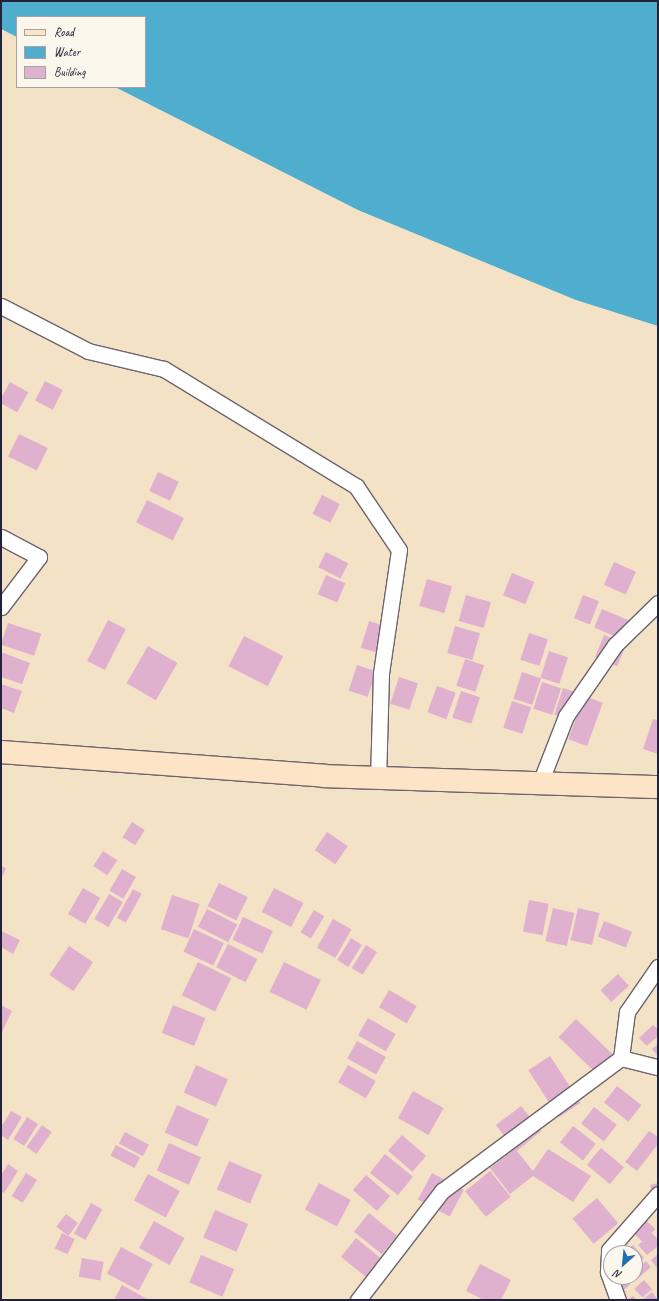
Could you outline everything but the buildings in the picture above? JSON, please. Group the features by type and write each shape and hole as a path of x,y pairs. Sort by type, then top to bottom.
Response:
{"street":[{"path":"1,306 88,351 164,369 356,486 399,550 381,673 378,778"},
{"path":"1,537 39,558 1,607"},
{"path":"540,783 566,716 615,645 658,603"},
{"path":"1,752 324,776 658,787"},
{"path":"358,1300 442,1191 621,1058 627,1012 658,967"},
{"path":"621,1058 658,1067"},
{"path":"618,1300 608,1272 609,1250 658,1194"}],"water":[{"path":"1,1 658,1 658,326 576,300 358,210 117,88 146,88 146,16 16,16 16,36 1,29"}]}
